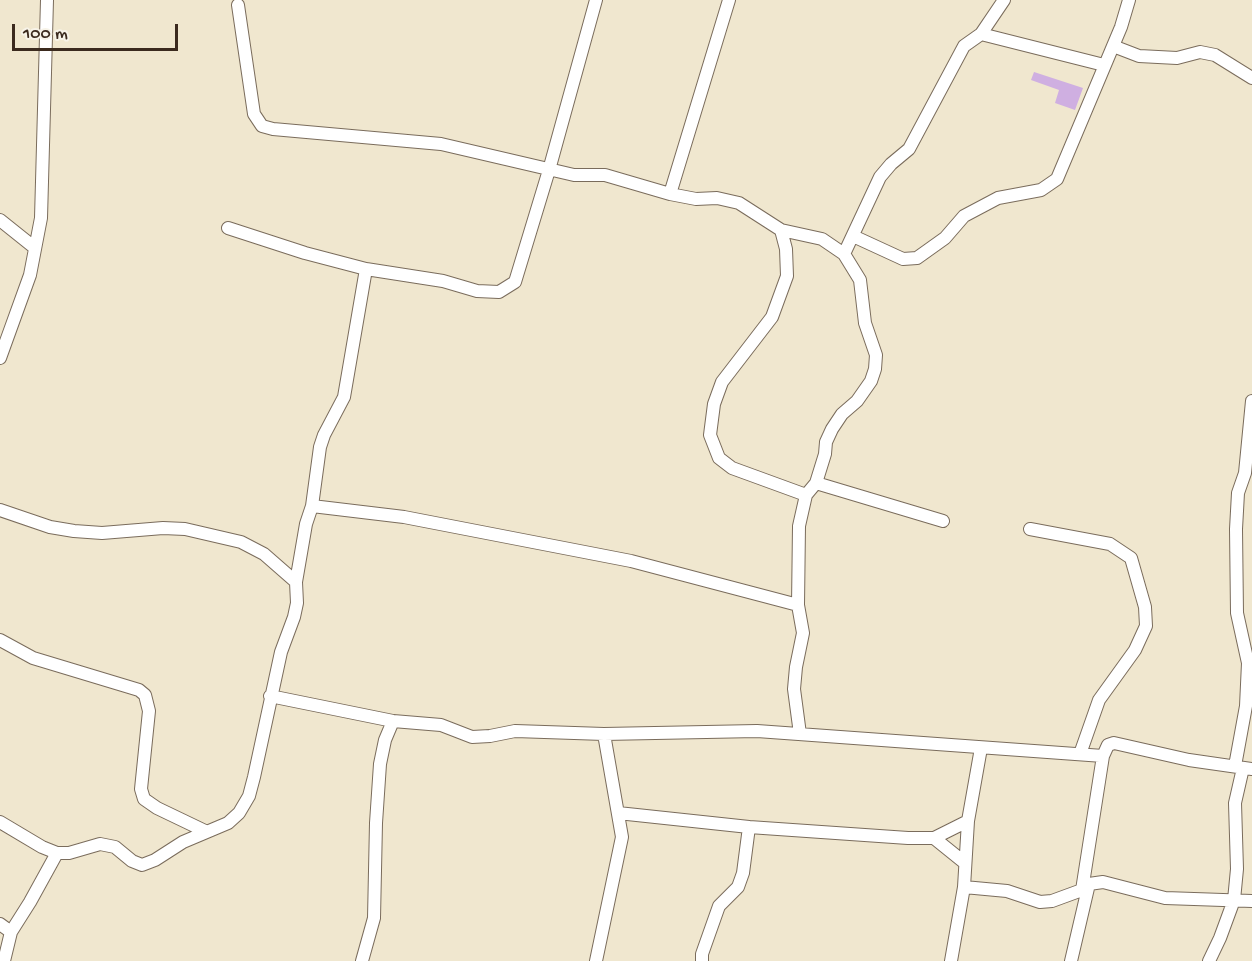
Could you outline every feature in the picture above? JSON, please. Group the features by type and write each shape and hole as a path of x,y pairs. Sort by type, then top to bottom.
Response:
{"street":[{"path":"0,358 30,274 42,218 47,0"},
{"path":"228,228 305,253 366,269 442,281 477,291 499,292 515,282 596,0"},
{"path":"670,194 729,0"},
{"path":"844,254 880,177 909,149 964,46 981,34 1004,0"},
{"path":"853,236 903,259 917,258 945,238 964,216 998,198 1041,190 1057,179 1122,27 1129,0"},
{"path":"238,4 254,114 262,126 273,129 441,144 574,175 604,175 670,194 696,199 717,198 739,203 781,230 822,239 844,254 860,280 865,323 876,356 875,369 871,381 857,401 842,414 826,441 825,454 816,483 806,495 798,526 798,605 803,633 794,689 800,734"},
{"path":"981,34 1104,65"},
{"path":"1113,46 1139,56 1177,58 1200,52 1215,55 1252,78"},
{"path":"0,220 35,248"},
{"path":"781,230 786,249 787,276 772,317 722,382 714,404 710,435 718,458 732,468 806,495"},
{"path":"0,822 42,847 57,853 69,853 99,844 115,847 132,861 142,864 155,860 183,842 206,831 228,823 239,813 249,796 281,652 294,617 297,603 296,582 306,524 312,506 320,447 344,397 366,269"},
{"path":"1209,961 1234,900 1237,868 1235,803 1243,768 1248,663 1237,613 1237,504 1238,493 1249,474 1252,401"},
{"path":"816,483 943,521"},
{"path":"312,506 404,518 631,561 798,605"},
{"path":"0,510 50,527 74,531 102,533 163,528 185,529 241,542 264,554 296,582"},
{"path":"1030,529 1110,544 1131,558 1145,607 1146,626 1135,650 1099,700 1080,754"},
{"path":"0,640 33,658 139,690 145,696 148,711 141,789 144,799 157,808 206,831"},
{"path":"270,696 393,721 441,725 472,737 515,731 604,734 757,731 1103,756"},
{"path":"362,961 374,918 380,764 385,740 393,721"},
{"path":"596,961 622,837 604,734"},
{"path":"1071,961 1086,887 1103,756 1108,745 1114,744 1189,760 1243,768"},
{"path":"951,961 964,887 968,821 981,748"},
{"path":"618,813 749,827 934,838 968,821"},
{"path":"702,961 702,954 719,906 738,887 743,873 749,827"},
{"path":"934,838 965,863"},
{"path":"4,961 11,932 57,853"},
{"path":"964,887 1006,891 1040,902 1052,901 1103,882 1165,898 1252,901"},
{"path":"0,924 11,932"}],"building":[{"path":"1034,72 1083,88 1075,110 1055,103 1059,90 1031,80"}]}
